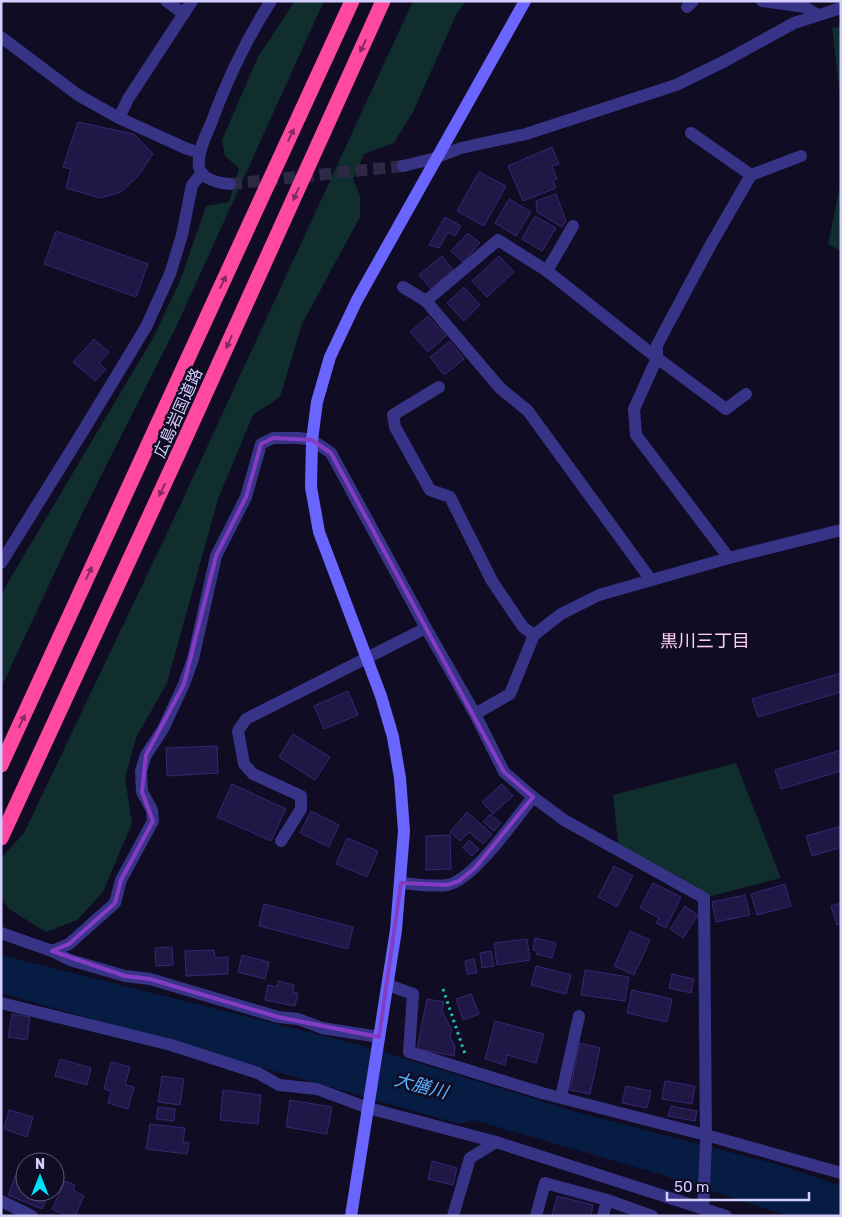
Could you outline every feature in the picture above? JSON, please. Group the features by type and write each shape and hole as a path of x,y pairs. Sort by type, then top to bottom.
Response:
{"highway":[{"name":"広島岩国道路","path":"1,765 352,1"},
{"name":"広島岩国道路","path":"1,838 184,443 383,1"}],"street":[{"path":"166,1 184,14"},
{"path":"119,118 128,99 192,1"},
{"path":"230,184 216,182 202,173 199,166 200,153 226,83 252,30 271,1"},
{"path":"351,1216 388,985 401,883 404,831 400,778 393,737 386,712 319,532 312,487 312,440 317,402 330,356 357,300 525,1"},
{"path":"762,1 805,7 817,15"},
{"path":"403,166 438,158 461,148 526,134 676,85 794,23 841,8"},
{"path":"1,38 78,96 119,118 200,153"},
{"path":"691,132 751,175"},
{"path":"729,558 636,434 634,408 657,358 658,344 710,246 751,175 801,156"},
{"path":"1,563 146,327 170,274 182,235 192,185 202,173"},
{"path":"547,271 573,226"},
{"path":"426,301 498,240 547,271 657,358 726,409 746,394"},
{"path":"403,287 426,301 500,388 528,411 651,580"},
{"path":"438,387 393,416 395,427 430,490 450,497 492,581 523,627 534,635"},
{"path":"52,951 69,944 115,903 121,880 153,821 152,810 142,792 141,771 146,756 163,728 187,676 193,659 216,556 246,497 261,444 273,438 312,440 331,453 475,714 504,772 564,820 704,898 706,1138 703,1209"},
{"path":"475,714 510,694 534,635 561,614 598,594 841,530"},
{"path":"281,841 301,809 301,796 252,774 244,764 238,731 246,719 426,628"},
{"path":"401,883 447,885 459,881 475,868 533,797"},
{"path":"1,933 52,951 70,960 125,976 150,978 278,1017 298,1019 322,1028 378,1041"},
{"path":"388,985 413,994 409,1052 706,1138 841,1173"},
{"path":"1,1003 171,1045 258,1073 279,1085 317,1089 369,1104 496,1142 726,1216"},
{"path":"561,1097 579,1016"},
{"path":"453,1216 470,1158 496,1142"},
{"path":"536,1216 545,1182 608,1200 652,1216"},
{"path":"621,1205 642,1190"},
{"path":"603,1216 608,1200"},
{"path":"1,1201 32,1216"}],"path":[{"path":"443,989 471,1071"}],"highlighted area":[{"path":"273,438 312,440 331,453 504,772 533,797 475,868 459,881 447,885 401,883 379,1037 278,1017 150,979 125,976 52,951 69,944 115,903 121,880 153,821 142,792 146,755 184,684 216,556 246,497 261,444"}],"green space":[{"path":"295,1 324,1 177,325 82,514 1,688 1,594 153,338 180,281 206,206 229,202 239,168 225,156 222,140 258,57"},
{"path":"413,1 466,1 457,13 413,112 394,143 364,154 353,179 360,196 360,217 302,324 280,397 253,415 218,499 167,683 136,738 125,778 132,823 103,892 77,920 46,932 9,909 1,897 1,862 4,855 24,833 178,510"},
{"path":"841,26 841,105 832,28"},
{"path":"841,181 841,251 828,244"},
{"path":"736,763 781,878 704,898 619,851 613,795"}],"water":[{"name":"大膳川","path":"1,955 360,1045 580,1113 779,1165 841,1186 841,1216 789,1216 656,1173 474,1120 459,1124 1,993"}],"building":[{"path":"78,122 134,134 153,154 138,176 121,192 100,198 66,188 71,169 63,167"},
{"path":"552,147 559,164 552,166 557,179 553,181 556,188 523,201 508,166"},
{"path":"479,172 506,186 484,226 457,211"},
{"path":"556,194 566,221 562,227 537,212 536,201"},
{"path":"509,199 531,212 516,236 495,223"},
{"path":"535,216 556,228 542,251 522,239"},
{"path":"445,217 461,226 455,236 448,232 439,248 429,245"},
{"path":"56,231 148,264 136,297 44,264"},
{"path":"468,233 480,243 463,262 451,251"},
{"path":"442,256 453,270 431,289 419,275"},
{"path":"499,256 514,272 487,297 472,281"},
{"path":"464,287 480,305 464,321 447,303"},
{"path":"428,316 446,336 428,352 410,332"},
{"path":"94,339 109,352 99,363 106,369 95,381 73,362"},
{"path":"450,341 464,359 444,375 430,357"},
{"path":"841,673 841,692 758,717 752,699"},
{"path":"348,691 358,715 324,729 314,706"},
{"path":"293,734 330,757 315,780 279,757"},
{"path":"217,746 218,773 167,776 166,748"},
{"path":"841,750 841,771 781,789 775,770"},
{"path":"232,784 286,809 271,841 217,817"},
{"path":"502,784 513,796 493,814 482,802"},
{"path":"311,811 339,825 329,847 300,833"},
{"path":"467,812 492,834 483,844 469,832 460,841 450,832"},
{"path":"490,814 501,823 494,831 483,822"},
{"path":"841,826 841,847 812,856 806,836"},
{"path":"450,835 451,869 426,870 426,836"},
{"path":"347,838 378,851 367,877 336,864"},
{"path":"469,840 479,849 472,856 463,848"},
{"path":"614,866 633,876 617,907 598,897"},
{"path":"653,883 681,897 666,928 656,923 659,918 640,908"},
{"path":"785,884 791,906 757,915 751,894"},
{"path":"745,895 750,915 716,922 712,902"},
{"path":"841,903 841,924 837,925 831,906"},
{"path":"264,904 353,927 348,949 259,926"},
{"path":"685,906 698,915 683,938 670,929"},
{"path":"630,931 650,940 634,975 614,966"},
{"path":"535,938 556,943 552,958 536,954 537,951 533,950"},
{"path":"527,939 530,960 497,965 494,943"},
{"path":"172,947 173,965 156,966 155,948"},
{"path":"214,950 215,958 228,957 228,974 186,976 185,951"},
{"path":"491,951 494,966 482,968 480,953"},
{"path":"242,955 269,962 265,979 238,972"},
{"path":"474,959 477,973 467,974 465,961"},
{"path":"536,966 571,975 566,994 531,985"},
{"path":"585,970 629,977 625,1001 581,995"},
{"path":"672,974 694,979 691,993 669,988"},
{"path":"278,981 294,985 293,992 298,993 295,1006 265,1000 268,985 277,987"},
{"path":"632,990 672,999 667,1022 627,1013"},
{"path":"471,994 479,1014 463,1020 456,999"},
{"path":"427,999 444,1002 442,1011 452,1030 450,1036 455,1047 454,1056 417,1049"},
{"path":"12,1014 30,1017 27,1040 8,1037"},
{"path":"495,1021 544,1034 536,1063 507,1055 505,1065 485,1059"},
{"path":"580,1043 600,1048 590,1094 570,1090"},
{"path":"60,1059 91,1068 87,1085 55,1076"},
{"path":"111,1062 130,1067 125,1085 134,1087 128,1109 108,1103 111,1091 104,1089"},
{"path":"162,1076 184,1079 180,1105 158,1102"},
{"path":"665,1081 695,1086 692,1104 662,1099"},
{"path":"626,1086 651,1091 647,1108 622,1103"},
{"path":"223,1090 261,1095 258,1124 220,1120"},
{"path":"290,1100 332,1107 327,1134 286,1127"},
{"path":"671,1106 697,1111 695,1121 668,1116"},
{"path":"158,1107 175,1109 174,1121 156,1119"},
{"path":"9,1110 33,1117 27,1137 4,1129"},
{"path":"150,1124 185,1128 183,1142 189,1143 187,1154 146,1149"},
{"path":"432,1161 457,1168 453,1185 428,1179"},
{"path":"15,1177 15,1198 8,1195"},
{"path":"65,1181 75,1185 73,1190 84,1196 75,1216 66,1216 52,1209 55,1202 65,1202"},
{"path":"557,1196 593,1205 591,1216 552,1216"},
{"path":"25,1202 45,1202 42,1209"}],"tunnel":[{"path":"230,184 403,166"}],"district":[{"name":"黒川三丁目","path":"705,641"}]}
